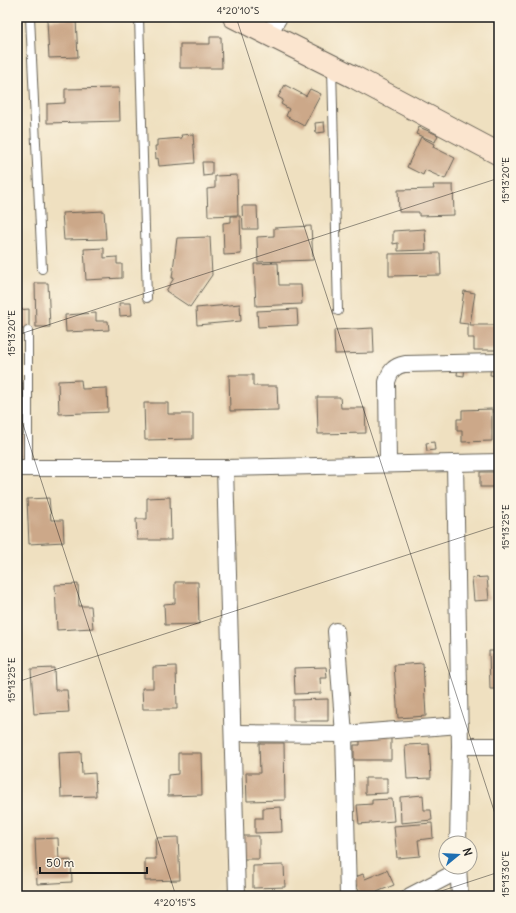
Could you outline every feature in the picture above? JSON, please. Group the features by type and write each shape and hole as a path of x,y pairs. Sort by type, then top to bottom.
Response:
{"main road":[{"path":"234,17 273,26 332,65 499,154"}],"street":[{"path":"388,464 387,382 390,372 396,366 405,364 499,362"},
{"path":"22,468 225,468 499,462"},
{"path":"455,463 460,725 458,835"},
{"path":"225,468 237,896"},
{"path":"336,631 344,734 348,896"},
{"path":"233,733 344,734 460,725"},
{"path":"460,746 499,746"},
{"path":"410,896 447,875"},
{"path":"458,875 460,896"}],"lane":[{"path":"30,17 42,270"},
{"path":"139,17 147,298"},
{"path":"332,65 338,310"},
{"path":"22,468 28,331"}],"building":[{"path":"76,19 78,57 49,58 47,20"},
{"path":"210,37 221,37 222,68 180,68 180,44 210,44"},
{"path":"285,85 306,96 310,89 321,94 304,126 286,116 289,109 281,104 283,100 278,97"},
{"path":"119,88 120,121 47,123 47,104 65,103 65,89"},
{"path":"324,122 325,132 316,133 315,123"},
{"path":"419,127 438,135 435,142 416,134"},
{"path":"193,134 195,163 159,166 158,158 156,159 155,146 157,146 157,140 182,138 181,135"},
{"path":"421,137 434,144 433,147 455,158 445,179 425,170 423,175 407,167"},
{"path":"202,162 212,162 212,175 203,176"},
{"path":"237,175 238,215 208,216 207,189 215,188 215,176"},
{"path":"433,185 453,185 454,215 419,216 419,212 399,212 398,190 434,189"},
{"path":"242,206 257,206 258,229 243,229"},
{"path":"104,211 106,239 64,240 62,213"},
{"path":"231,216 240,216 241,254 224,255 223,223 231,222"},
{"path":"311,226 313,260 258,262 257,237 274,236 274,228"},
{"path":"425,229 426,250 398,251 398,243 393,244 393,231"},
{"path":"210,237 212,275 190,307 166,291 174,278 172,278 177,238"},
{"path":"104,248 104,258 117,257 117,264 122,264 122,278 86,280 84,249"},
{"path":"440,253 441,275 389,276 389,254"},
{"path":"278,263 279,285 301,285 302,304 256,306 254,264"},
{"path":"35,283 48,283 50,327 36,327"},
{"path":"464,291 475,293 470,325 499,325 499,350 474,350 474,338 468,338 468,324 459,323"},
{"path":"119,303 131,303 132,315 120,316"},
{"path":"240,304 241,321 197,325 196,308"},
{"path":"29,309 29,329 17,329 17,310"},
{"path":"297,309 298,325 258,327 257,311"},
{"path":"96,313 96,321 108,321 109,330 66,332 65,315"},
{"path":"373,328 374,353 335,354 334,330"},
{"path":"491,364 499,365 499,376 490,375"},
{"path":"458,366 465,366 464,376 457,375"},
{"path":"229,375 253,375 253,386 277,386 278,410 230,411"},
{"path":"81,380 82,389 107,388 108,412 59,414 58,381"},
{"path":"17,383 23,383 22,402 17,402"},
{"path":"317,397 340,397 341,408 365,408 366,433 318,434"},
{"path":"144,403 168,403 168,414 193,414 193,439 145,440"},
{"path":"492,409 492,441 462,442 462,431 457,431 457,419 462,419 462,410"},
{"path":"17,435 29,435 30,455 17,456"},
{"path":"495,439 499,439 499,452 495,452"},
{"path":"434,442 435,450 427,451 426,443"},
{"path":"480,472 499,472 499,487 480,487"},
{"path":"170,497 171,540 137,540 136,519 147,519 147,498"},
{"path":"49,498 51,520 63,520 64,542 29,544 27,499"},
{"path":"487,577 489,600 474,601 472,578"},
{"path":"175,582 198,582 199,624 165,625 164,604 175,603"},
{"path":"78,584 79,606 91,606 93,628 57,630 55,585"},
{"path":"489,651 499,651 499,689 490,689"},
{"path":"423,663 426,716 398,718 394,665"},
{"path":"176,666 177,709 143,709 142,688 153,688 153,667"},
{"path":"326,667 327,678 320,678 321,693 295,694 294,668"},
{"path":"54,668 55,690 67,690 69,712 34,714 31,669"},
{"path":"328,699 328,721 293,721 293,700"},
{"path":"360,735 391,735 391,760 354,760 354,745 360,745"},
{"path":"259,743 284,743 285,800 247,801 246,773 260,773"},
{"path":"429,744 431,778 407,779 405,745"},
{"path":"81,752 82,774 95,773 96,796 61,797 59,753"},
{"path":"178,753 201,753 202,795 168,796 168,775 178,774"},
{"path":"365,778 387,778 387,793 365,794"},
{"path":"423,795 424,810 431,810 432,820 401,823 400,797"},
{"path":"392,799 394,821 359,824 357,805 372,804 372,800"},
{"path":"281,807 282,832 255,833 255,818 263,818 263,808"},
{"path":"432,823 433,838 418,840 420,856 397,858 394,826"},
{"path":"243,836 259,836 259,859 242,859"},
{"path":"178,837 180,880 145,881 145,859 156,859 155,838"},
{"path":"58,838 59,861 71,860 72,882 37,884 35,839"},
{"path":"284,865 285,887 253,888 253,866"},
{"path":"387,870 394,885 367,896 361,896 353,878 363,874 365,879"}]}
